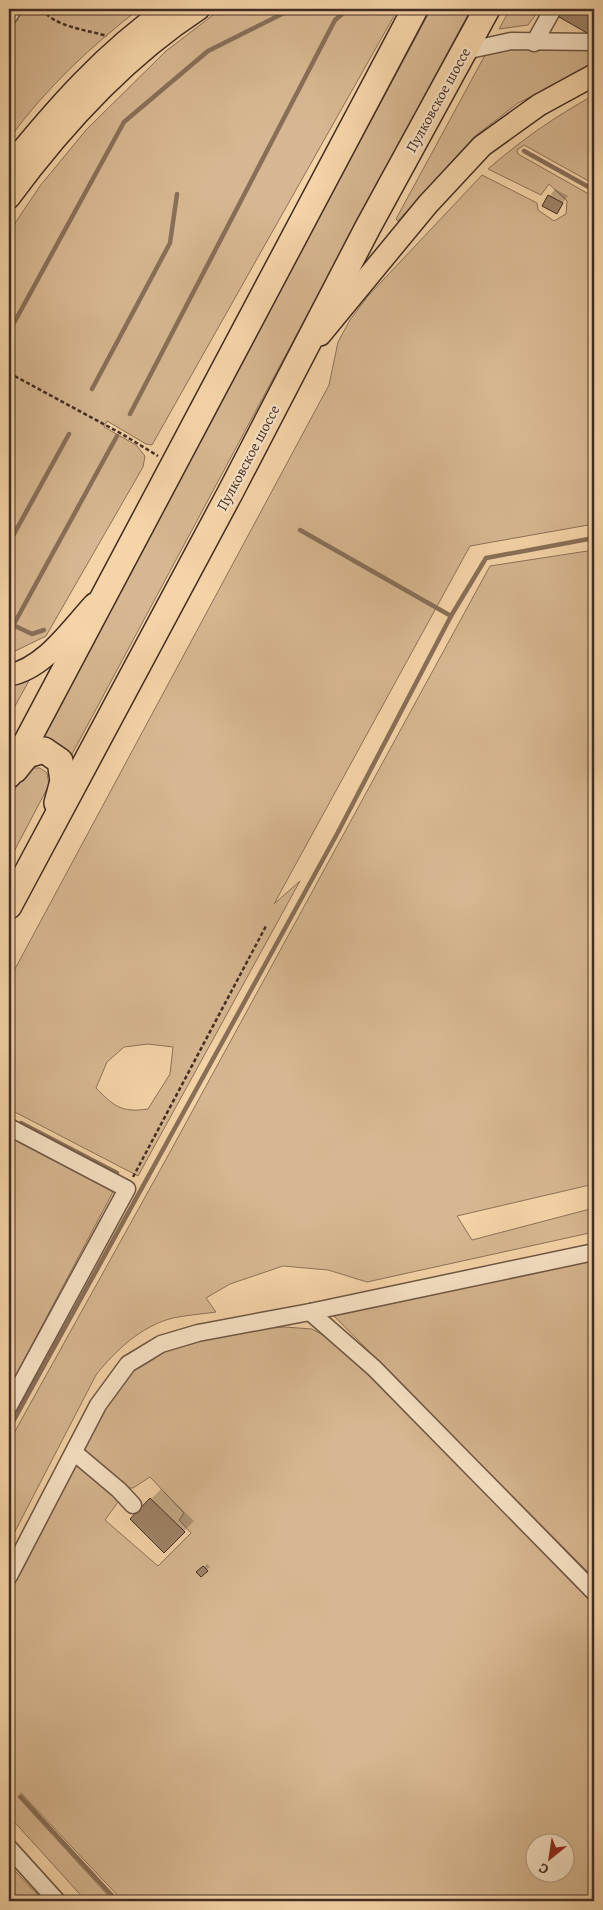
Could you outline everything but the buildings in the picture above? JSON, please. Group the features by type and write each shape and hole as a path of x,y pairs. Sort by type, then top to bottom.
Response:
{"highway":[{"path":"9,775 415,9"},
{"name":"Пулковское шоссе","path":"9,906 301,358 368,227 487,9"},
{"path":"9,779 27,755 44,750 60,761 63,781 50,830"}],"main road":[{"path":"9,166 55,109 107,57 167,9"},
{"path":"9,198 47,147 118,73 176,24 199,9"},
{"path":"301,358 428,204 476,152 509,125 539,105 594,75"},
{"path":"9,675 35,663 49,653 106,591"}],"street":[{"path":"9,16 12,9"},
{"path":"534,43 553,9"},
{"path":"464,51 512,41 534,43 594,42"},
{"path":"9,1127 127,1189 9,1406"},
{"path":"9,1576 75,1453 98,1405 128,1364 161,1344 198,1333 310,1312 594,1252"},
{"path":"310,1312 374,1368 594,1592"},
{"path":"75,1453 119,1490 133,1505"},
{"path":"9,1848 57,1901"}],"path":[{"path":"42,9 59,22 111,37"},
{"path":"9,373 156,455"},
{"path":"127,1189 266,926"}],"shaded area":[{"path":"22,9 139,9 103,38 53,86 9,139 9,33"},
{"path":"221,9 398,9 152,445 146,444 107,421 104,427 136,445 145,456 143,467 46,636 9,654 9,232 40,186 86,130 166,51"},
{"path":"431,9 471,9 71,756 61,745 40,738"},
{"path":"510,9 540,9 528,25 499,29"},
{"path":"510,48 537,50 594,48 594,66 518,103 474,137 398,221 396,219 484,57 490,51"},
{"path":"594,95 594,184 524,145 517,150 518,154 594,197 594,524 470,546 274,904 300,881 138,1176 9,1109 9,980 329,385 338,342 350,320 368,296 482,175 537,203 538,210 554,221 566,214 567,201 549,184 541,195 488,169 526,138","holes":["148,1044 173,1047 170,1074 148,1109 131,1110 119,1107 113,1104 96,1088 107,1062 124,1047"]},
{"path":"594,550 594,1184 457,1216 472,1240 594,1208 594,1232 367,1282 328,1270 283,1266 230,1284 206,1298 216,1312 173,1318 150,1327 130,1340 103,1366 96,1375 9,1543 9,1442 164,1163 490,566"},
{"path":"31,677 9,717 9,685"},
{"path":"31,768 40,768 47,773 49,785 9,861 8,822 11,800 15,789"},
{"path":"11,1137 114,1190 9,1388 9,1142"},
{"path":"594,1260 594,1578 334,1316"},
{"path":"285,1327 312,1329 341,1345 594,1600 594,1901 123,1901 21,1793 18,1797 113,1901 86,1901 9,1816 9,1583 75,1465 81,1466 90,1457 83,1448 103,1406 123,1377 148,1359 165,1350 204,1338","holes":["150,1477 184,1513 179,1520 191,1533 158,1566 105,1520 118,1502 116,1498 125,1488 133,1488"]},
{"path":"9,1865 44,1901 9,1901"}],"waterway":[{"path":"9,332 124,122 208,51 292,9"},
{"path":"130,414 335,20 348,9"},
{"path":"524,151 594,190"},
{"path":"92,389 170,243 177,194"},
{"path":"9,543 69,434"},
{"path":"9,633 117,436"},
{"path":"300,530 451,616 486,558 594,538"},
{"path":"9,1429 337,834 451,616"},
{"path":"13,625 32,634 44,630"},
{"path":"21,1123 117,1173"},
{"path":"21,1797 117,1901"}]}
